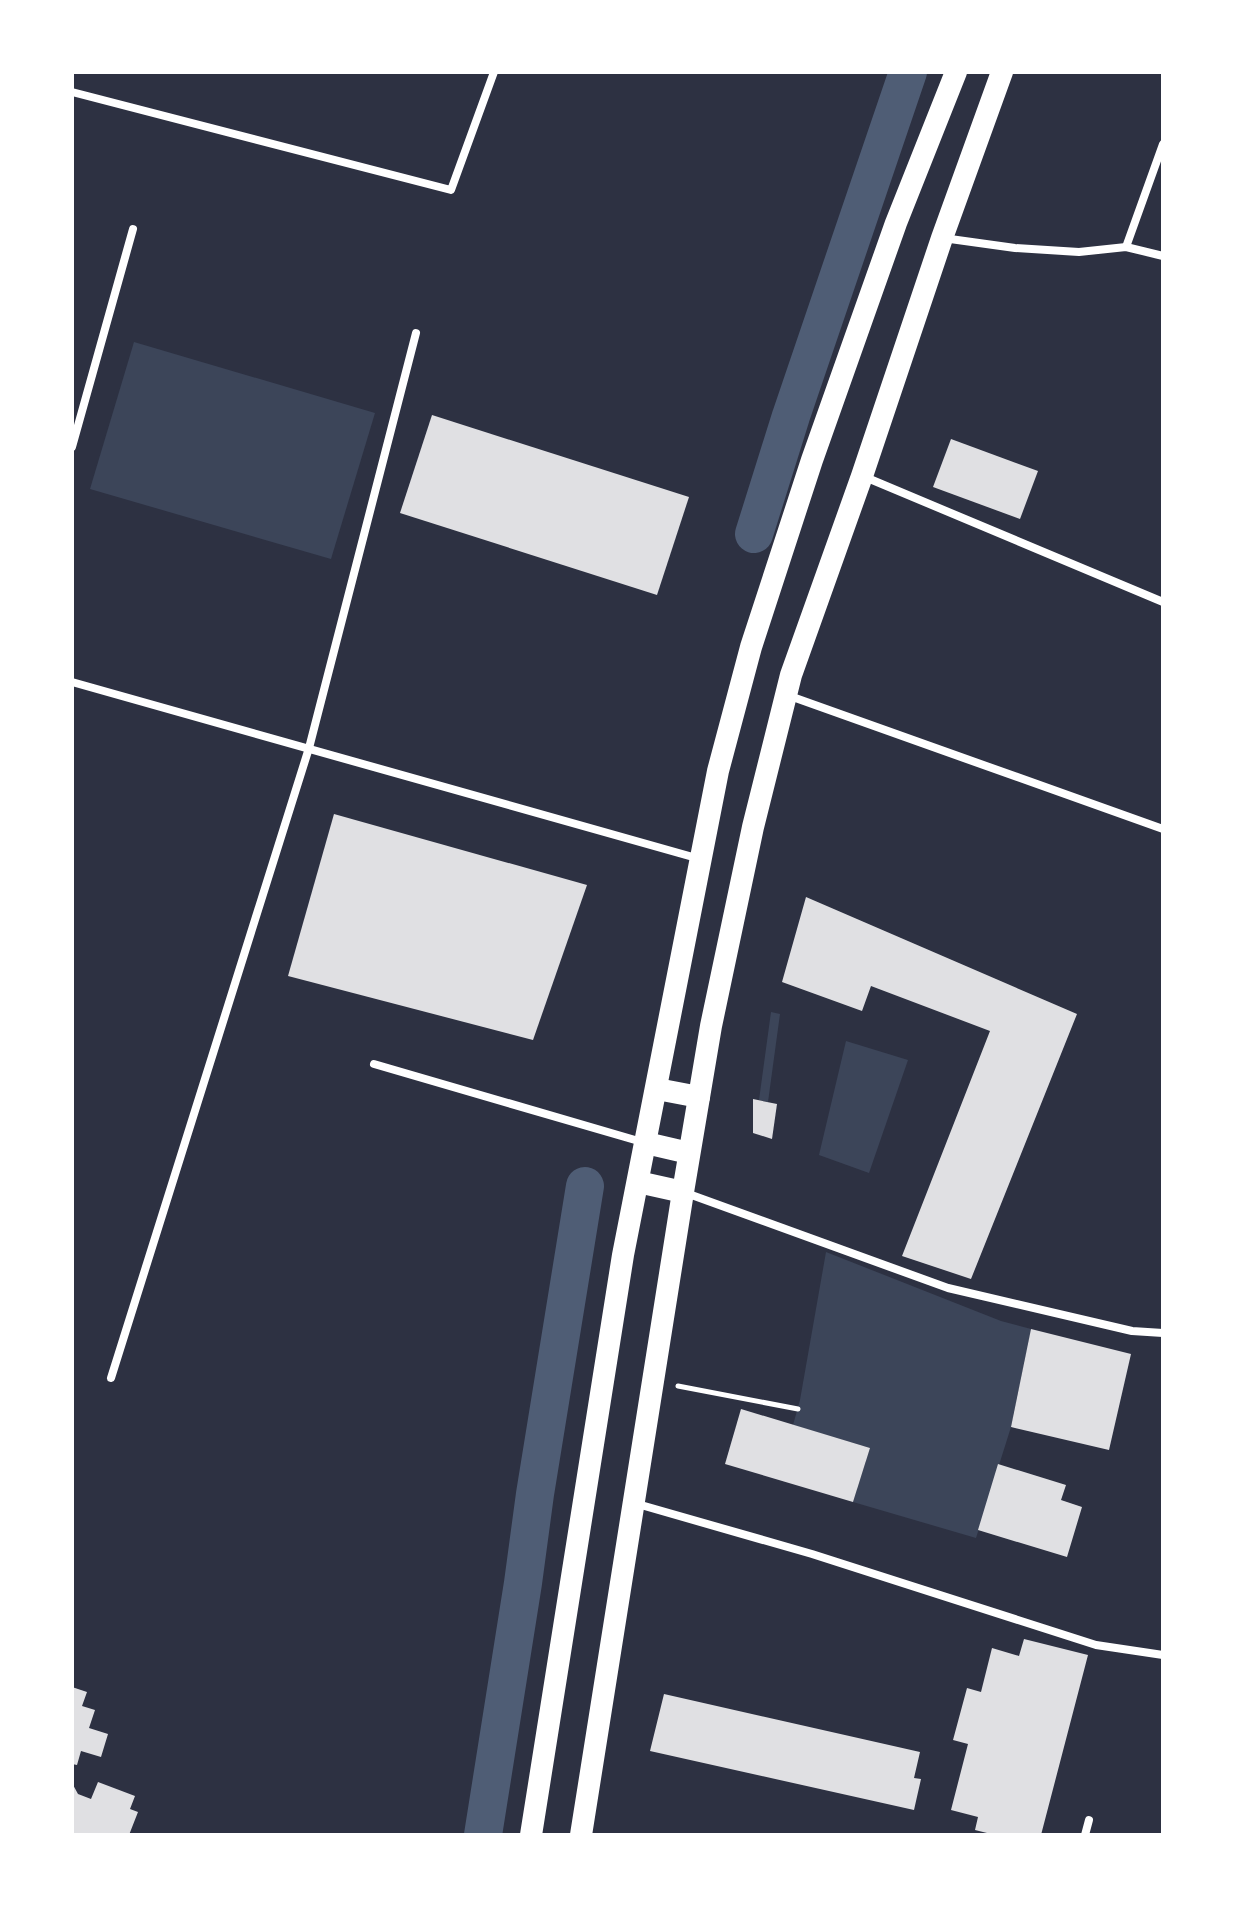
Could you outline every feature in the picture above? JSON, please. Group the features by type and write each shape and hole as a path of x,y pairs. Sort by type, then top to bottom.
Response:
{"highway":[{"path":"531,1835 618,1287 718,771 751,647 812,460 896,223 956,72"},
{"path":"581,1835 689,1153 719,983 753,827 791,675 1002,72"},
{"path":"657,1089 699,1097"},
{"path":"646,1143 689,1153"},
{"path":"638,1182 683,1192"}],"street":[{"path":"72,92 451,190 494,72"},
{"path":"1126,247 1163,144"},
{"path":"72,447 133,229"},
{"path":"942,238 1079,252 1126,247 1163,256"},
{"path":"111,1378 309,748 416,333"},
{"path":"862,476 1163,602"},
{"path":"72,682 701,859"},
{"path":"786,695 1163,829"},
{"path":"374,1064 646,1143"},
{"path":"683,1192 948,1288 1132,1331 1163,1333"},
{"path":"634,1503 812,1554 1096,1645 1163,1655"},
{"path":"1085,1835 1089,1820"}],"path":[{"path":"654,1381 798,1409"}],"shaded area":[{"path":"134,342 375,413 331,559 90,489"},
{"path":"771,1012 780,1014 768,1102 759,1100"},
{"path":"846,1041 908,1060 869,1173 819,1155"},
{"path":"826,1252 1001,1321 1031,1329 1011,1427 976,1538 853,1502 870,1448 793,1425"}],"building":[{"path":"432,415 689,497 657,595 400,513"},
{"path":"951,439 1038,471 1020,519 933,487"},
{"path":"334,814 587,885 533,1040 288,976"},
{"path":"806,897 1077,1014 971,1279 902,1256 990,1031 871,986 862,1011 782,982"},
{"path":"753,1099 777,1104 772,1139 753,1133"},
{"path":"1031,1329 1131,1354 1109,1450 1011,1427"},
{"path":"741,1409 870,1448 853,1502 725,1464"},
{"path":"998,1464 1066,1485 1061,1500 1082,1507 1067,1557 978,1530"},
{"path":"1024,1639 1088,1655 1041,1835 995,1835 975,1830 978,1817 951,1810 968,1744 953,1740 967,1688 981,1692 992,1648 1019,1656"},
{"path":"72,1687 87,1692 82,1706 95,1710 89,1728 108,1734 101,1757 81,1751 77,1765 72,1764"},
{"path":"664,1694 920,1752 914,1778 921,1779 914,1810 650,1751"},
{"path":"98,1782 135,1796 130,1809 138,1812 129,1835 72,1835 72,1783 78,1794 91,1799"}],"waterway":[{"path":"754,534 908,72"},
{"path":"483,1835 585,1186"}]}
